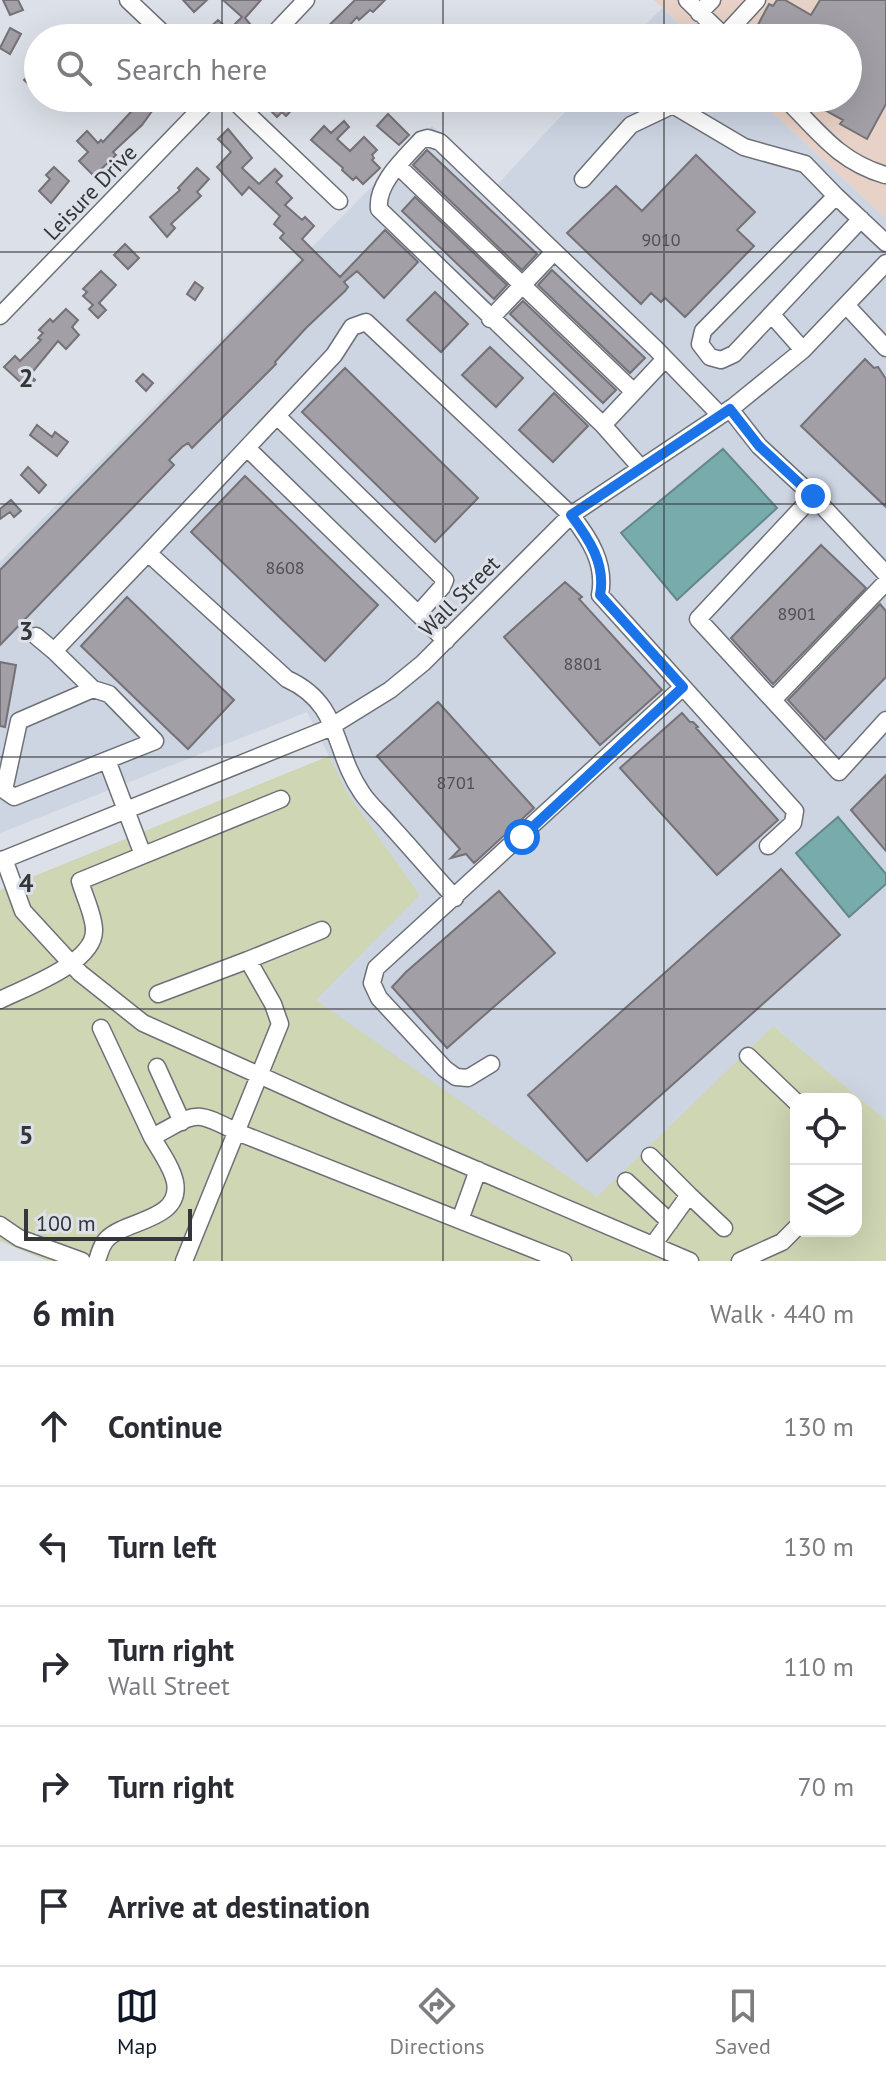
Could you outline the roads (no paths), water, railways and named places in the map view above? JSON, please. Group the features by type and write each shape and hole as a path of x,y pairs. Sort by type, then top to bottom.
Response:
{"street":[{"path":"128,0 153,24"},
{"path":"283,24 306,0"},
{"path":"687,0 711,24"},
{"path":"699,13 712,0"},
{"path":"736,24 757,0"},
{"name":"Leisure Drive","path":"0,316 197,112"},
{"path":"246,112 339,201"},
{"path":"583,179 631,125 658,112"},
{"path":"685,112 744,147 805,164 886,243"},
{"path":"799,112 842,156 856,165 886,174"},
{"path":"641,468 603,425 379,209 381,195 398,166 421,140 428,138 440,142 665,359 813,496 886,574"},
{"path":"398,166 634,392"},
{"path":"836,196 703,331 700,340 702,349 715,359 728,358 861,219"},
{"path":"490,319 554,252"},
{"name":"Wall Street","path":"2,860 334,725 390,690 446,641 571,515 725,412 803,350 886,263"},
{"path":"846,305 885,344"},
{"path":"772,315 803,350"},
{"path":"54,651 334,355 352,327 366,322 571,515 589,539 601,568 603,580 600,595 795,811 793,823 768,846"},
{"path":"603,425 665,359"},
{"path":"277,416 445,580 418,614"},
{"path":"247,448 446,641"},
{"path":"813,496 698,619 839,772 886,720"},
{"path":"148,553 287,679 304,686 320,702 334,725 349,768 362,793 455,898"},
{"path":"773,700 886,582"},
{"path":"36,636 93,689 109,694 155,741 14,797 4,790 19,721 93,689"},
{"path":"491,1064 468,1078 450,1074 379,998 372,983 376,968 683,687"},
{"path":"107,760 143,855"},
{"path":"0,1000 72,964 91,941 94,930 80,881 281,799"},
{"path":"2,860 23,911 72,964 143,1023 690,1261"},
{"path":"158,994 322,930"},
{"path":"184,1261 280,1024 273,1004 248,960"},
{"path":"97,1261 108,1238 159,1213 173,1203 176,1191 175,1178 152,1137 101,1028"},
{"path":"748,1056 790,1096"},
{"path":"157,1067 182,1122"},
{"path":"152,1137 193,1115 206,1116 237,1132 563,1261"},
{"path":"650,1156 724,1228"},
{"path":"460,1220 478,1170"},
{"path":"626,1181 670,1222"},
{"path":"653,1245 689,1195"},
{"path":"0,1225 19,1238 82,1261"},
{"path":"740,1261 782,1242 790,1234"}],"water":[{"path":"723,449 777,508 677,600 621,533"},
{"path":"838,817 886,874 886,884 849,917 796,853"}]}
